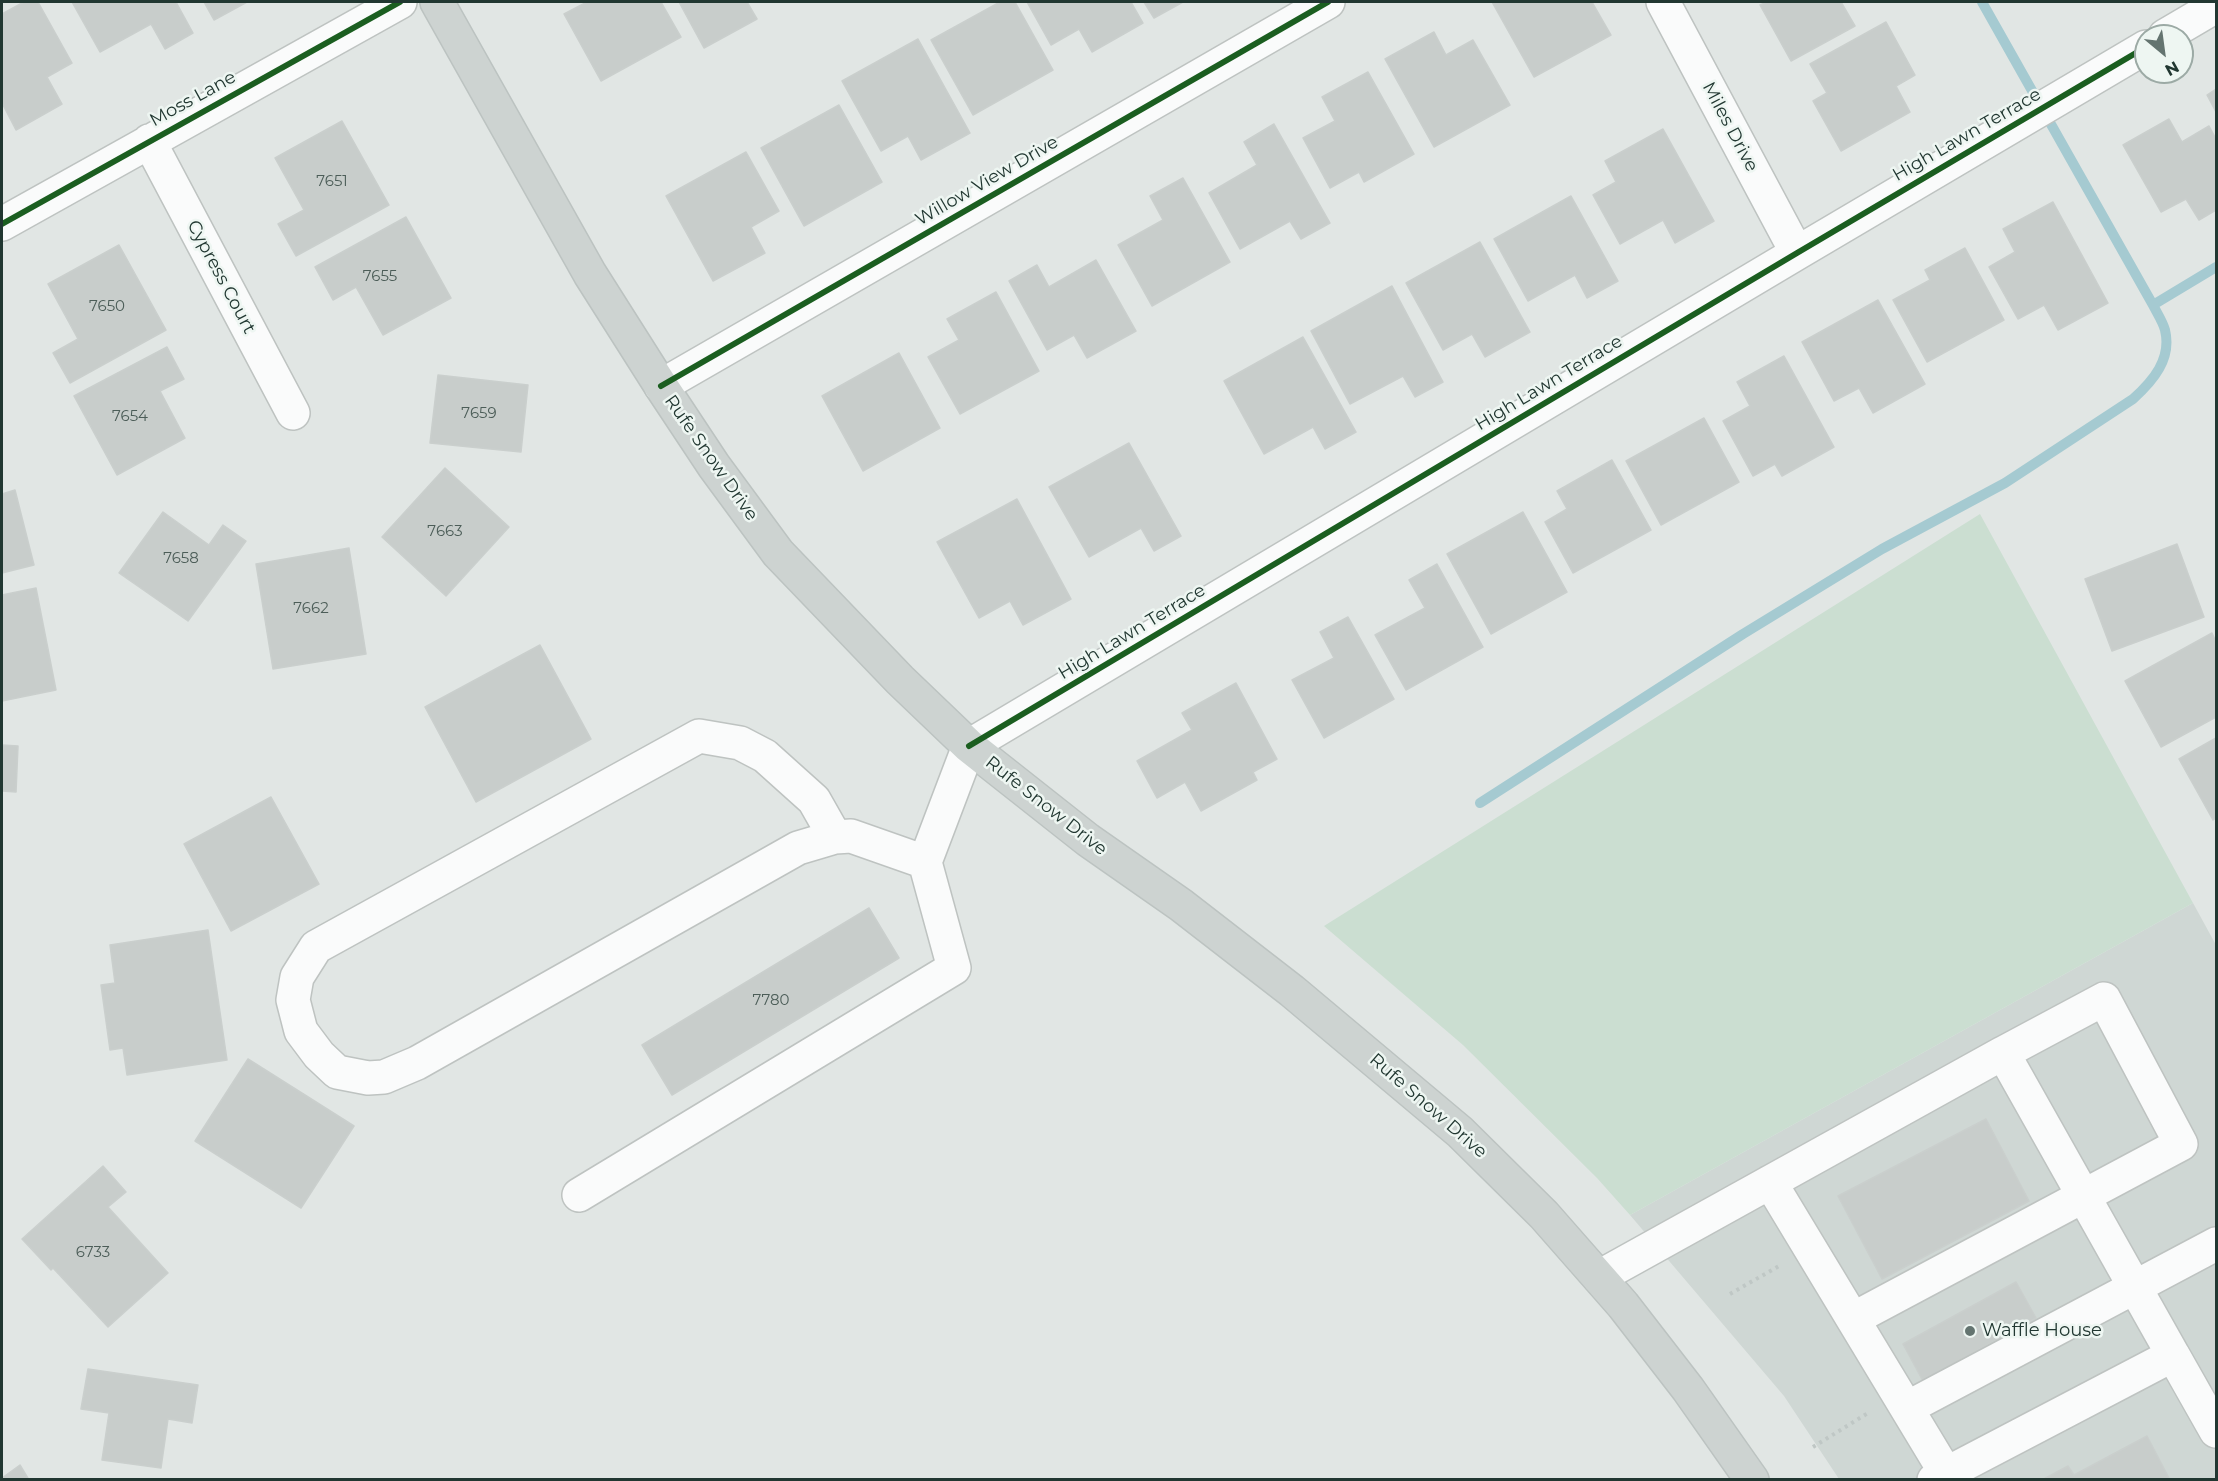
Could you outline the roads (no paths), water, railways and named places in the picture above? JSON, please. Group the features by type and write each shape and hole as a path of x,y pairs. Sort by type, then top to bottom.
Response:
{"main road":[{"name":"Rufe Snow Drive","path":"437,2 590,274 714,466 778,553 891,672 969,747 1088,840 1181,905 1227,941 1381,1064 1460,1132 1544,1215 1599,1277 1688,1389 1752,1479"}],"street":[{"name":"Moss Lane","path":"2,224 400,2"},
{"name":"Willow View Drive","path":"661,386 1328,2"},
{"name":"Miles Drive","path":"1663,2 1797,253"},
{"path":"2186,24 2217,6"},
{"name":"High Lawn Terrace","path":"969,747 2134,54"},
{"name":"Cypress Court","path":"149,141 293,413"},
{"path":"835,837 814,800 765,756 740,742 699,736 316,947 297,977 292,1000 301,1031 319,1055 338,1072 368,1078 384,1077 417,1063 798,848 835,837 851,836 925,862"},
{"path":"579,1195 954,968 925,862 969,747"},
{"path":"1599,1277 2002,1053 2104,999 2181,1144 1853,1319"},
{"path":"2002,1053 2217,1431"},
{"path":"1770,1182 1903,1401 1944,1477 2173,1354"},
{"path":"1903,1401 2217,1244"}],"waterway":[{"path":"1480,803 1743,634 1882,549 2005,483 2133,399 2154,377 2166,350 2165,330 2161,321 1982,2"},
{"path":"2153,305 2216,267"}],"place":[{"name":"Waffle House","path":"1970,1331"}]}
